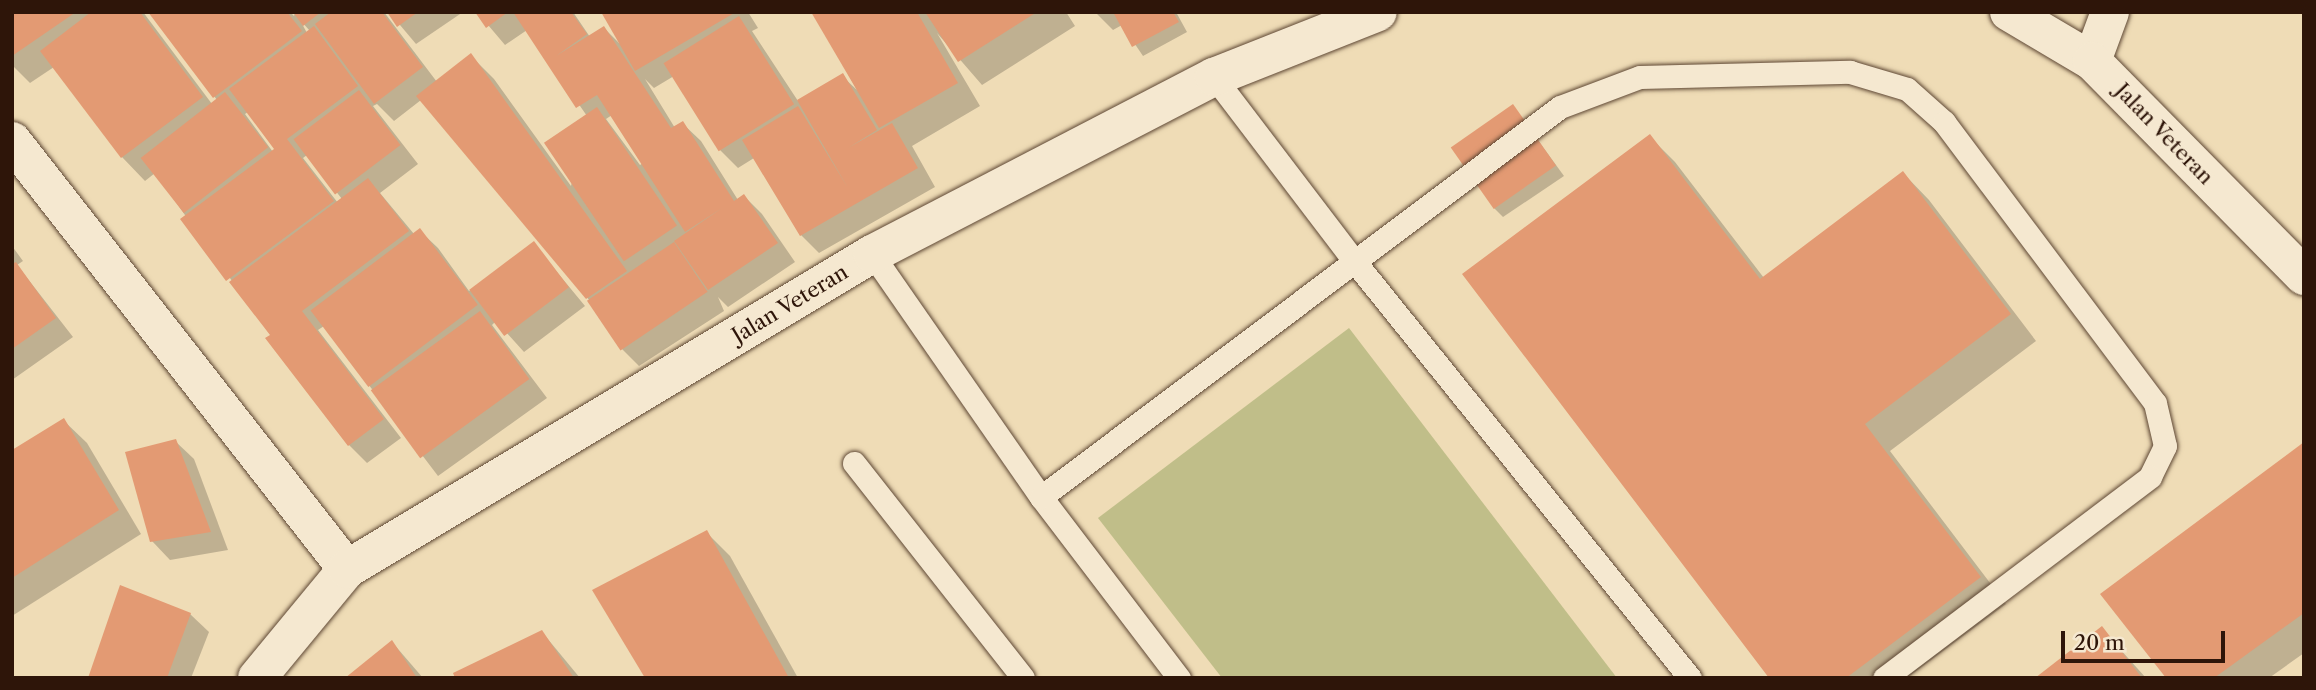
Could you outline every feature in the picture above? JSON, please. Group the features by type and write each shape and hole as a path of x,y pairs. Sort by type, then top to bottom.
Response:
{"main road":[{"name":"Jalan Veteran","path":"257,678 347,569 872,254 1214,77 1378,12"},
{"name":"Jalan Veteran","path":"2009,12 2092,61 2304,276"},
{"path":"2092,61 2110,12"},
{"path":"12,141 347,569"}],"lane":[{"path":"1041,497 1560,107 1640,77 1850,72 1907,89 1944,122 2155,403 2165,446 2150,477 1884,678"},
{"path":"1214,77 1355,262 1690,678"},
{"path":"872,254 1041,497 1179,678"},
{"path":"854,463 1023,678"}],"shaded area":[{"path":"1349,328 1617,678 1222,678 1098,518"}],"building":[{"path":"12,12 76,12 12,56"},
{"path":"91,12 140,12 203,97 121,158 40,51"},
{"path":"148,12 287,12 302,31 213,98"},
{"path":"293,12 321,12 303,26"},
{"path":"331,12 382,12 423,67 374,104 315,24"},
{"path":"387,12 418,12 397,27"},
{"path":"475,12 508,12 486,28"},
{"path":"513,12 571,12 587,34 556,56 604,26 671,128 683,121 734,201 744,194 778,243 708,290 674,241 722,208 685,232 597,95 576,108"},
{"path":"601,12 736,12 635,71"},
{"path":"811,12 917,12 958,83 879,128"},
{"path":"925,12 1037,12 958,62"},
{"path":"1113,12 1173,12 1179,22 1132,47"},
{"path":"739,16 794,104 719,151 664,63"},
{"path":"314,26 358,86 287,139 334,201 226,281 180,219 274,149 229,89"},
{"path":"471,53 627,271 586,299 416,96"},
{"path":"843,73 877,130 848,148 892,123 918,168 800,236 742,140 798,106 848,188 797,100"},
{"path":"359,90 401,145 335,194 294,139"},
{"path":"225,92 268,147 184,213 141,158"},
{"path":"1513,104 1556,165 1494,209 1451,148"},
{"path":"597,107 677,226 624,261 544,143"},
{"path":"1650,134 1760,279 1903,171 2011,314 1865,424 1981,577 1846,678 1769,678 1462,274"},
{"path":"368,178 409,231 302,311 384,419 348,446 265,338 270,335 229,282"},
{"path":"420,228 478,305 368,387 311,310"},
{"path":"534,241 569,287 504,336 469,290"},
{"path":"674,242 708,292 621,350 587,301"},
{"path":"16,262 56,318 12,349 12,264"},
{"path":"480,311 529,379 420,458 371,390"},
{"path":"64,418 119,510 12,578 12,450"},
{"path":"176,439 211,532 150,542 125,452"},
{"path":"2304,442 2304,613 2214,678 2166,678 2100,594"},
{"path":"707,530 789,678 645,678 592,590"},
{"path":"120,585 191,613 167,678 88,678"},
{"path":"2102,626 2142,678 2035,678"},
{"path":"542,630 574,678 455,678 453,673"},
{"path":"392,640 417,678 345,678"}]}
